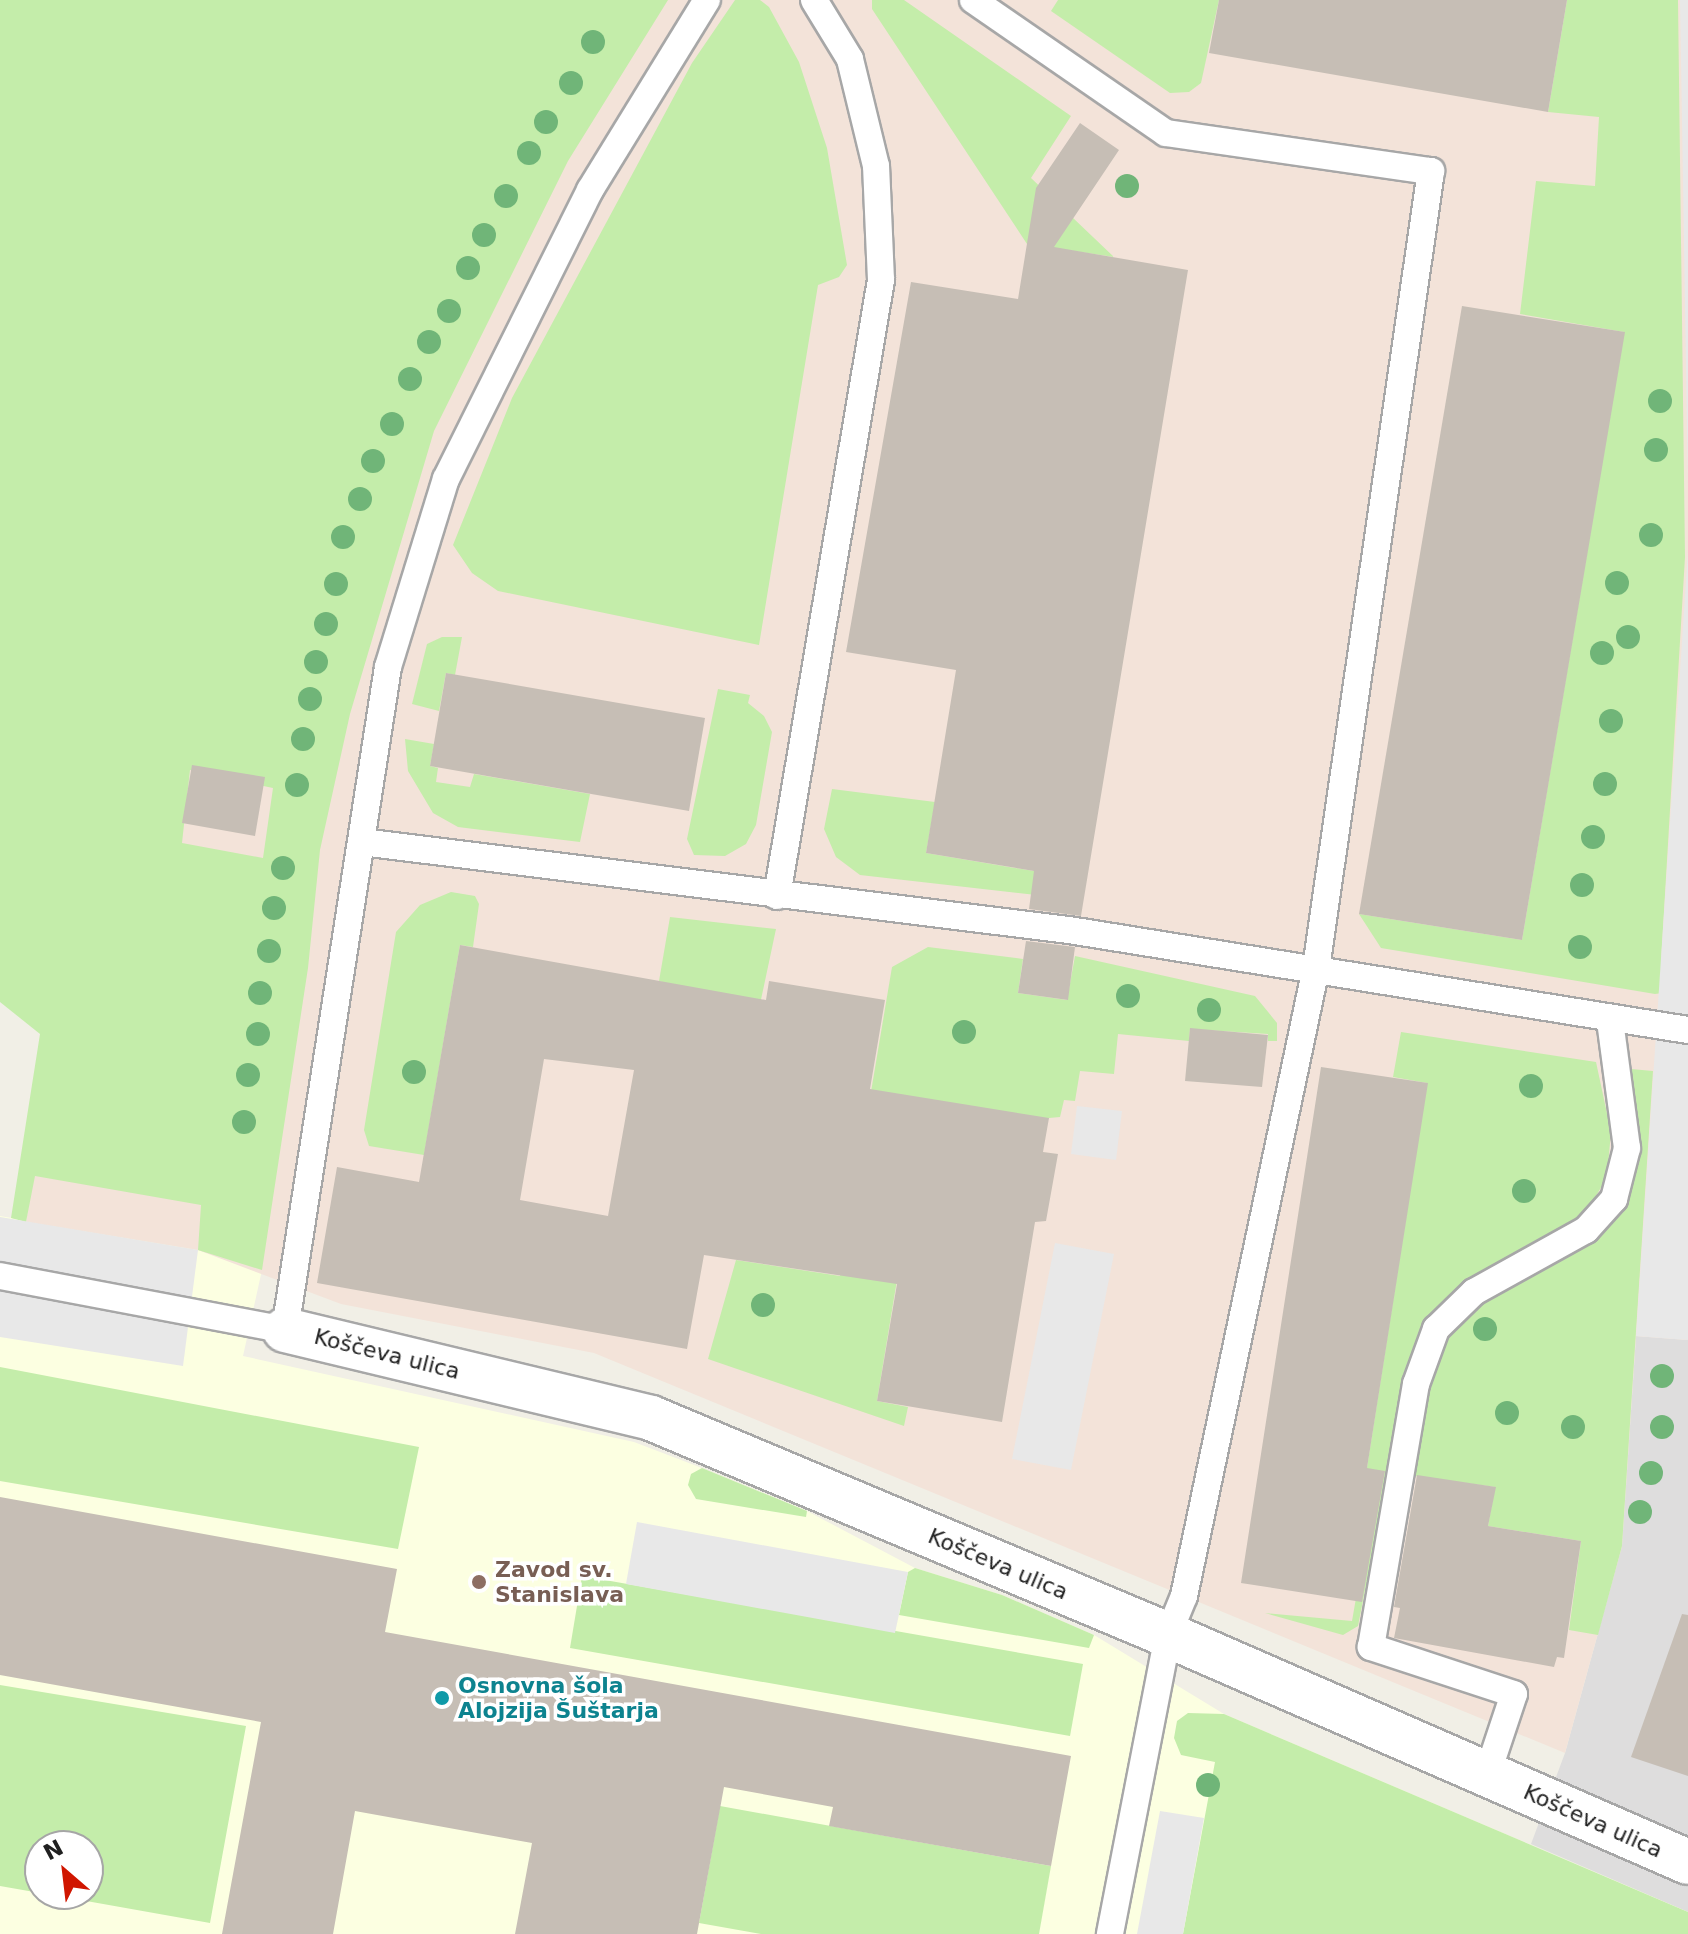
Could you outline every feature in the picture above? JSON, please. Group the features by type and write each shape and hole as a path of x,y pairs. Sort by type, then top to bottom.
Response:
{"street":[{"name":"Koščeva ulica","path":"285,1330 651,1418 1168,1635 1688,1862"}],"lane":[{"path":"0,1276 285,1330 388,667 446,479 590,190 707,0"},
{"path":"777,896 881,280 876,166 850,59 814,0"},
{"path":"973,0 1166,133 1431,171 1316,968 1184,1596 1168,1635 1110,1934"},
{"path":"362,842 1069,930 1316,968 1610,1021 1688,1030"},
{"path":"1487,1775 1514,1694 1371,1647 1416,1384 1436,1329 1474,1292 1586,1230 1614,1199 1627,1148 1610,1021"}],"shaded area":[{"path":"223,0 1688,0 1688,1340 1636,1336 1622,1546 1565,1753 594,1353 341,1304 198,1250 26,1222"},
{"path":"1680,0 1688,0 1688,489"},
{"path":"1688,551 1688,1340 1636,1336"},
{"path":"1077,1106 1122,1111 1116,1160 1071,1154"},
{"name":"Zavod sv. Stanislava","path":"0,1216 198,1250 262,1270 243,1356 634,1442 702,1468 807,1511 915,1568 1002,1595 1094,1635 1224,1714 1688,1912 1688,1934 0,1934"},
{"path":"0,1217 198,1250 183,1366 0,1337"},
{"path":"1055,1243 1114,1254 1071,1470 1012,1459"},
{"path":"1636,1336 1688,1340 1688,1912 1531,1844 1565,1753 1622,1546"},
{"path":"637,1522 908,1572 895,1633 626,1584"},
{"path":"1160,1811 1204,1818 1183,1934 1137,1934"}],"green space":[{"path":"0,0 668,0 568,161 434,431 350,714 320,850 308,968 262,1270 198,1250 201,1205 35,1176 26,1222 11,1218 40,1034 0,1002","holes":["190,770 273,788 263,858 182,843"]},
{"path":"735,0 760,0 769,7 799,62 827,148 847,265 839,277 818,285 759,645 498,591 472,573 453,545 512,398 692,63"},
{"path":"872,0 904,0 1071,116 1031,178 1114,257 1027,244 872,9"},
{"path":"1058,0 1219,0 1201,83 1189,92 1170,93 1051,11"},
{"path":"1567,0 1678,0 1685,557 1661,962 1676,991 1655,994 1381,948 1359,914 1522,940 1624,332 1520,314 1536,181 1595,186 1599,117 1548,112"},
{"path":"442,637 462,637 455,675 446,673 439,711 412,704 427,644"},
{"path":"718,689 750,695 748,703 764,716 772,732 756,825 746,844 725,856 694,855 687,839"},
{"path":"405,739 434,744 430,766 438,768 436,782 470,787 474,774 590,794 580,842 458,827 433,813 408,771"},
{"path":"832,789 935,802 926,853 1087,880 1054,897 860,875 836,857 824,829"},
{"path":"451,892 475,896 479,904 473,947 460,945 424,1155 369,1146 364,1130 396,932 420,905"},
{"path":"670,917 776,929 759,1009 659,981"},
{"path":"928,947 1023,959 1018,993 1067,1000 1075,956 1255,996 1277,1023 1277,1041 1268,1041 1268,1034 1190,1029 1189,1041 1118,1034 1114,1074 1080,1071 1075,1101 1064,1100 1060,1117 1049,1118 897,1280 877,1401 908,1407 904,1426 708,1359 736,1260 840,1276 892,967"},
{"path":"1401,1032 1596,1062 1611,1132 1607,1177 1585,1215 1547,1242 1479,1276 1407,1377 1358,1626 1343,1635 1265,1613 1352,1621 1364,1552 1354,1551 1427,1083 1393,1077"},
{"path":"1631,1069 1653,1071 1622,1546 1598,1635 1569,1630 1581,1541 1488,1526 1495,1487 1415,1476 1430,1384 1447,1338 1482,1297 1590,1244 1618,1216 1633,1179 1637,1146"},
{"path":"0,1367 419,1447 398,1549 0,1481"},
{"path":"702,1468 807,1511 806,1517 696,1499 688,1485 691,1474"},
{"path":"915,1568 1002,1595 1094,1635 1089,1648 899,1615 908,1572"},
{"path":"582,1576 1083,1664 1070,1736 570,1648"},
{"path":"0,1685 246,1726 210,1923 104,1904 104,1830 24,1830 24,1890 0,1886"},
{"path":"1188,1713 1224,1714 1688,1912 1688,1934 1183,1934 1215,1762 1181,1755 1174,1738 1177,1721"},
{"path":"720,1806 1051,1866 1039,1934 761,1934 699,1923"}],"building":[{"path":"1219,0 1567,0 1548,112 1209,53"},
{"path":"1080,123 1119,150 1054,247 1188,270 1081,916 1029,909 1034,871 926,853 956,670 846,652 911,282 1018,299 1036,188"},
{"path":"1462,306 1625,332 1522,940 1359,914"},
{"path":"446,673 705,718 689,811 430,766"},
{"path":"192,765 265,777 255,836 182,823"},
{"path":"1026,941 1075,947 1068,1000 1018,993"},
{"path":"460,945 766,1000 769,981 885,1000 870,1089 1049,1118 1043,1152 1058,1154 1046,1221 1035,1222 1002,1422 877,1401 897,1284 704,1255 687,1349 317,1283 337,1167 419,1182","holes":["544,1059 634,1070 608,1216 520,1200"]},
{"path":"1190,1028 1268,1035 1262,1087 1185,1081"},
{"path":"1321,1067 1428,1083 1367,1468 1385,1471 1362,1602 1241,1583"},
{"path":"1417,1475 1496,1487 1488,1526 1581,1541 1564,1658 1557,1657 1554,1667 1394,1638 1400,1608 1394,1607"},
{"name":"Osnovna šola Alojzija Šuštarja","path":"0,1497 397,1569 385,1632 1071,1756 1051,1866 829,1826 833,1807 724,1787 697,1934 515,1934 532,1843 355,1811 333,1934 222,1934 261,1722 0,1675"},
{"path":"1682,1614 1688,1615 1688,1776 1631,1757"}],"place":[{"name":"Zavod sv. Stanislava","path":"479,1582"},
{"name":"Osnovna šola Alojzija Šuštarja","path":"442,1698"}]}
